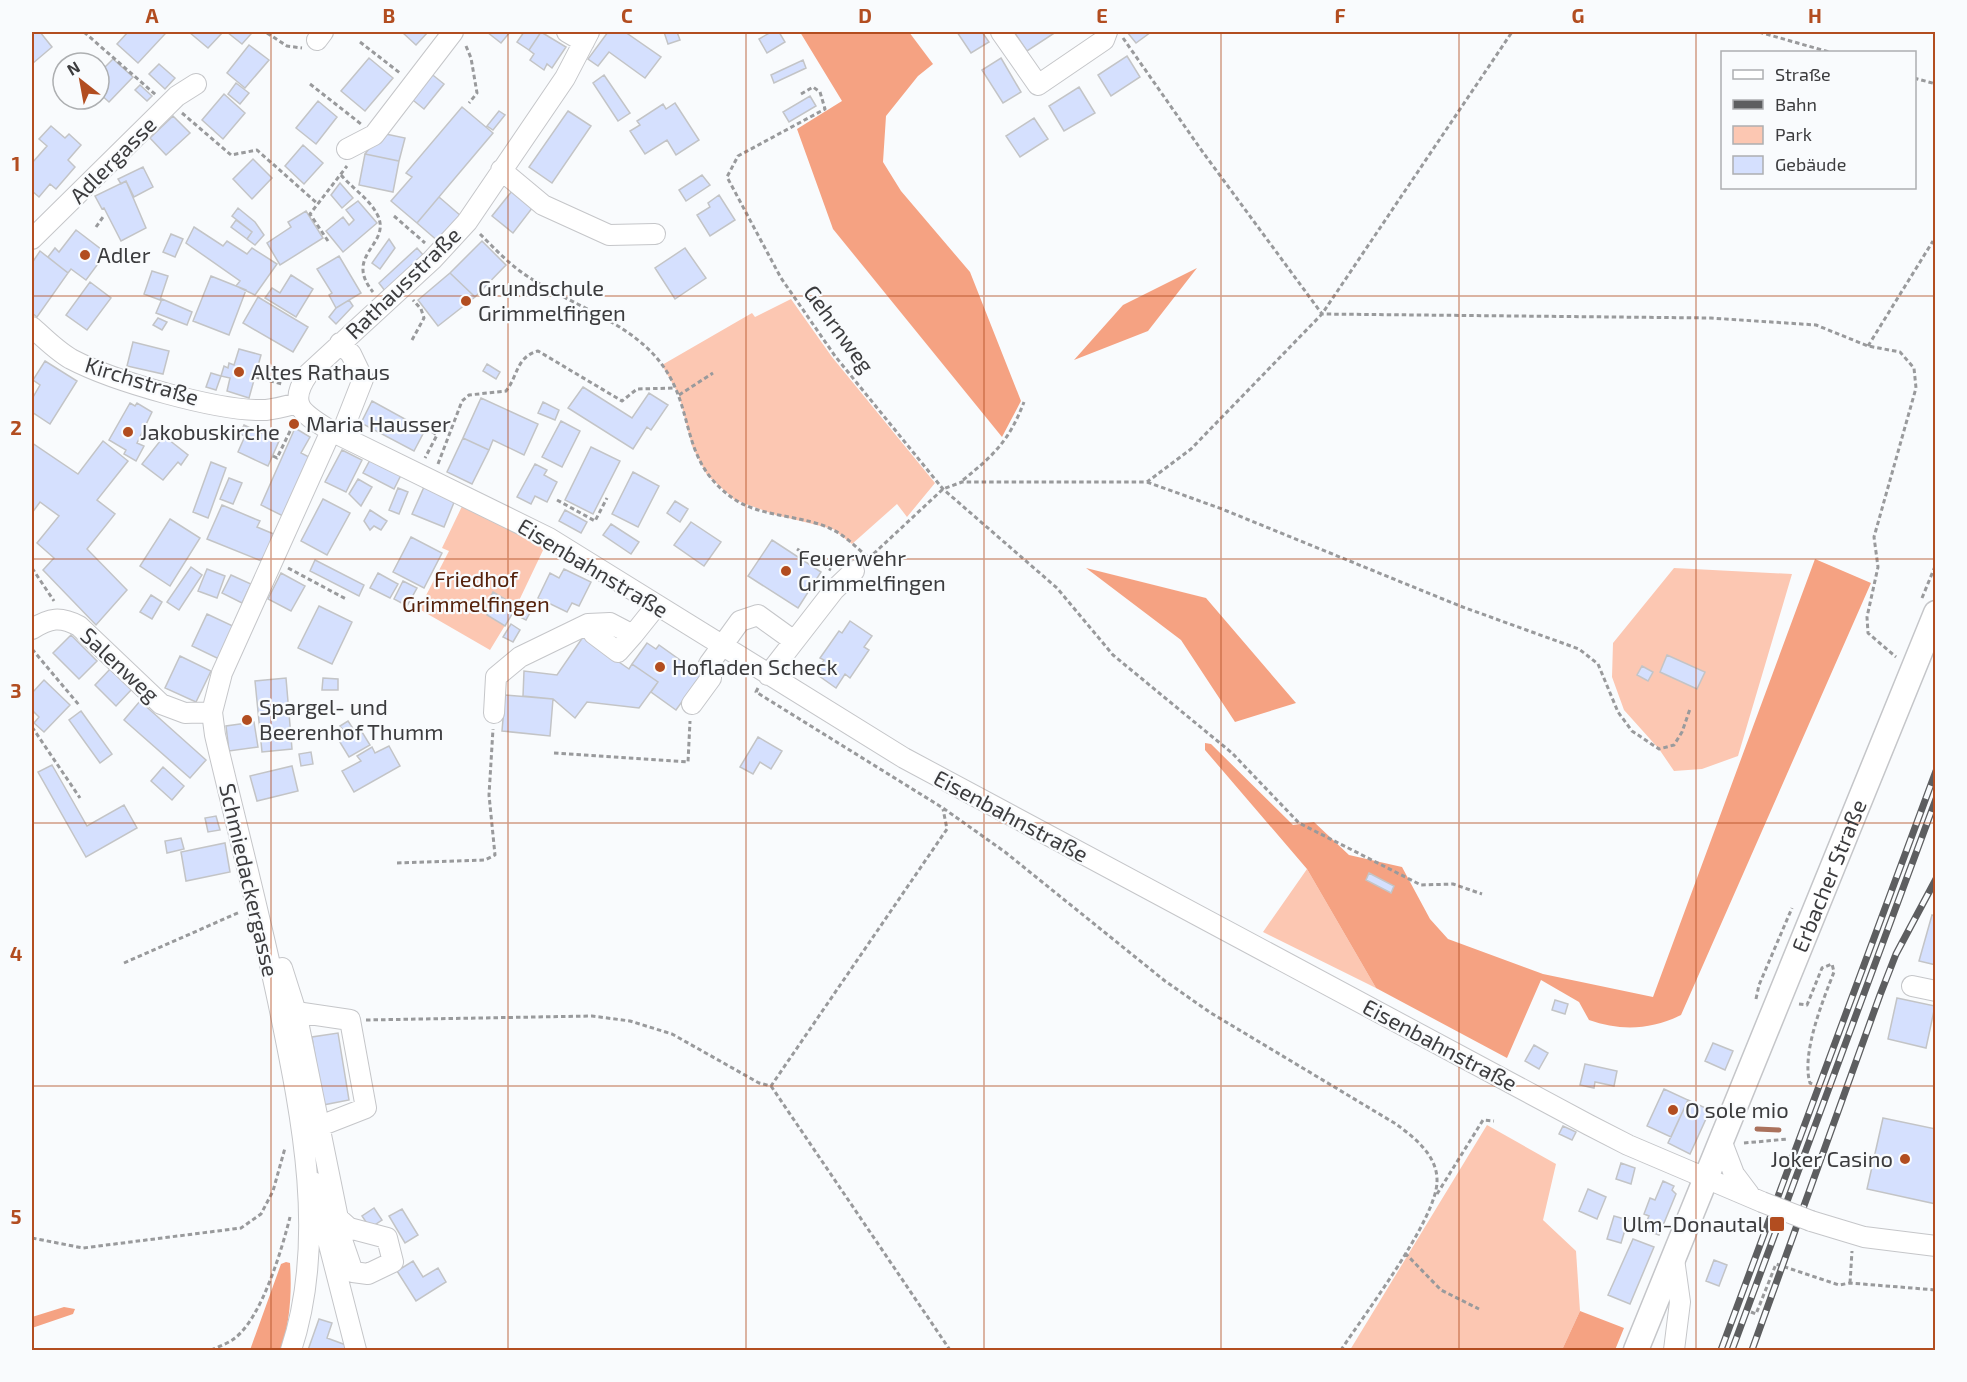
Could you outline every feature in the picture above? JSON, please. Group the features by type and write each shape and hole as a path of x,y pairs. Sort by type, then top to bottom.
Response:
{"main road":[{"name":"Erbacher Straße","path":"1636,1350 1705,1178 1732,1141 1935,613"}],"street":[{"path":"567,32 586,37"},
{"path":"1001,32 1038,84 1104,40 1107,32"},
{"path":"347,149 374,135 413,83 459,37"},
{"name":"Rathausstraße","path":"300,407 299,389 308,374 438,254 467,222 565,78 586,37"},
{"name":"Adlergasse","path":"32,239 177,96 196,84"},
{"path":"501,170 543,205 609,235 655,234"},
{"name":"Kirchstraße","path":"32,327 69,357 96,371 170,393 232,407 266,410 300,407"},
{"name":"Schmiedackergasse","path":"291,1350 301,1319 308,1268 306,1170 298,1100 265,942 215,735 212,712 222,673 273,560 363,380 351,354 340,343"},
{"path":"300,407 336,433"},
{"name":"Eisenbahnstraße","path":"336,433 549,538 768,675 934,775 1628,1145 1811,1221 1864,1237 1935,1246"},
{"path":"768,675 834,590 850,575"},
{"path":"494,713 496,677 520,657 588,624 610,622 633,635 657,605"},
{"path":"692,704 711,678 709,664 740,621 758,615 794,641"},
{"name":"Salenweg","path":"32,629 46,621 63,618 79,626 161,704 185,713 212,712"},
{"path":"265,942 278,955 296,1012 339,1219"},
{"path":"1912,986 1935,990"},
{"path":"296,1012 350,1020 366,1108 320,1126"},
{"path":"1732,1141 1737,1179 1756,1199"},
{"path":"306,1170 315,1185 356,1350"},
{"path":"1674,1258 1680,1302 1674,1350"}],"path":[{"path":"84,32 231,155 257,150 318,204"},
{"path":"1119,32 1322,314"},
{"path":"1147,482 1191,448 1322,314 1512,32"},
{"path":"1759,32 1826,51"},
{"path":"267,33 287,46 301,48 320,36"},
{"path":"459,37 471,58 477,93 469,103"},
{"path":"360,42 413,83"},
{"path":"1916,79 1935,84"},
{"path":"310,84 374,135"},
{"name":"Gehrnweg","path":"801,94 813,87 820,92 825,109 738,156 727,177 781,278 825,344 943,489 1057,588 1113,654 1232,753 1299,823 1421,885 1453,884 1482,894"},
{"path":"328,241 310,214 347,167 347,149"},
{"path":"341,175 371,204 379,218 380,228 377,239 363,259 362,271 369,287 384,305"},
{"path":"394,216 438,254"},
{"path":"96,227 103,217"},
{"path":"467,222 527,277 622,328 662,365 679,395 692,446 706,475 735,500 776,515 833,529 869,558"},
{"path":"1868,346 1933,241"},
{"path":"402,288 421,309 424,318 412,340"},
{"path":"1322,314 1711,318 1816,325 1868,346 1900,352 1914,368 1916,388 1874,537 1878,567 1867,617 1868,633 1880,645"},
{"path":"425,476 462,401 469,395 506,390 513,381 517,366 527,354 538,351 622,401 637,389 675,388"},
{"path":"679,395 712,373"},
{"path":"255,377 278,383"},
{"path":"797,549 850,575 943,489 962,482 998,452 1016,423 1024,402"},
{"path":"273,456 277,458 300,407"},
{"path":"420,423 437,435 425,476"},
{"path":"962,482 1147,482 1222,509 1460,606 1580,649 1598,664 1618,712 1632,731 1659,749 1674,745 1682,732 1689,709"},
{"path":"557,500 595,521 607,498"},
{"path":"273,560 346,599"},
{"path":"32,568 63,618"},
{"path":"32,649 79,705"},
{"path":"768,675 756,692 943,808 1005,852 1165,981 1211,1013 1414,1137 1428,1153 1434,1166 1437,1181 1435,1196"},
{"path":"554,753 688,762 692,704"},
{"path":"397,863 485,860 495,855 489,795 494,713"},
{"path":"32,727 80,798"},
{"path":"771,1086 882,928 947,829 943,808"},
{"path":"124,963 256,905"},
{"path":"1797,1004 1807,1005 1822,968 1833,964 1834,972 1815,1021 1807,1073 1810,1083 1815,1085"},
{"path":"350,1020 592,1016 630,1021 672,1034 759,1083 771,1086 950,1350"},
{"path":"1341,1350 1405,1253 1435,1196 1483,1120 1494,1121"},
{"path":"1732,1141 1788,1139"},
{"path":"32,1238 83,1248 241,1228 261,1214 273,1191 286,1145"},
{"path":"211,1350 236,1338 262,1300 282,1249 292,1207"},
{"path":"1850,1283 1853,1246"},
{"path":"1405,1253 1441,1290 1479,1309"},
{"path":"1751,1312 1756,1314 1776,1264 1826,1283 1935,1290"}],"green space":[{"path":"791,299 832,357 935,483 907,517 897,504 852,544 833,529 776,515 735,500 707,475 692,446 679,395 662,365 752,313 755,317"},
{"name":"Friedhof Grimmelfingen","path":"465,500 546,544 515,609 490,650 419,609 449,551 442,548"},
{"path":"1674,568 1792,574 1738,756 1702,769 1674,771 1659,749 1624,710 1612,677 1613,643"},
{"path":"1307,869 1376,988 1263,932"},
{"path":"1487,1125 1556,1164 1543,1220 1576,1251 1580,1311 1562,1350 1350,1350"}],"shaded area":[{"path":"800,32 909,32 933,64 918,76 886,116 883,162 901,191 970,272 1021,401 1002,437 833,229 797,129 842,101"},
{"path":"1197,268 1148,331 1074,360 1123,305"},
{"path":"1815,559 1871,583 1681,1015 1658,1024 1624,1027 1589,1020 1579,1002 1541,980 1507,1058 1376,988 1307,869 1205,750 1205,743 1211,744 1293,825 1314,822 1349,855 1402,867 1430,919 1448,939 1543,974 1653,997"},
{"path":"1086,568 1206,598 1296,703 1235,722 1181,640"},
{"path":"290,1263 290,1296 281,1350 250,1350 281,1264"},
{"path":"64,1307 75,1309 73,1314 32,1328 32,1317"},
{"path":"1580,1311 1624,1328 1615,1350 1562,1350"}],"building":[{"path":"32,32 40,32 52,47 32,64"},
{"path":"128,32 162,32 165,34 138,63 117,44"},
{"path":"189,32 223,32 208,48"},
{"path":"227,32 248,32 251,34 242,44"},
{"path":"402,32 428,32 416,45"},
{"path":"487,32 510,32 501,43"},
{"path":"524,32 541,32 529,50 517,42"},
{"path":"541,32 566,47 552,68 547,64 544,70 530,60 534,54 529,50"},
{"path":"608,32 625,32 661,57 645,78 609,52 598,66 588,59"},
{"path":"664,32 677,32 680,40 668,44"},
{"path":"771,32 779,32 785,42 767,53 759,39"},
{"path":"957,32 982,32 989,42 971,53"},
{"path":"1014,32 1056,32 1027,51"},
{"path":"1127,32 1151,32 1136,43"},
{"path":"249,45 269,60 245,88 227,73"},
{"path":"1127,56 1140,77 1111,96 1098,75"},
{"path":"369,58 393,78 365,111 341,91"},
{"path":"1001,58 1021,92 1003,103 982,70"},
{"path":"113,59 133,77 111,100 111,61"},
{"path":"803,60 806,68 774,83 771,75"},
{"path":"159,64 175,78 165,89 149,74"},
{"path":"429,72 444,84 424,109 409,97"},
{"path":"604,75 630,113 618,121 593,83"},
{"path":"236,83 249,93 240,104 228,94"},
{"path":"140,85 152,96 147,101 135,90"},
{"path":"1079,87 1095,113 1064,131 1049,106"},
{"path":"224,94 245,113 223,139 202,120"},
{"path":"810,96 816,106 789,122 783,112"},
{"path":"318,101 337,117 316,144 296,128"},
{"path":"675,103 699,140 676,155 667,140 645,154 630,131 640,125 637,121 663,104 666,109"},
{"path":"462,107 493,133 417,223 391,201 412,177 406,173"},
{"path":"499,111 505,115 493,130 487,126"},
{"path":"568,111 591,126 552,183 529,167"},
{"path":"173,116 190,133 166,155 150,138"},
{"path":"1034,118 1048,139 1020,157 1006,136"},
{"path":"51,126 65,138 69,134 81,145 68,160 75,167 56,189 50,184 39,197 32,191 32,163 47,146 39,139"},
{"path":"381,133 405,138 399,161 365,154"},
{"path":"303,145 323,163 304,184 285,166"},
{"path":"365,154 399,161 393,192 359,185"},
{"path":"253,159 272,178 252,199 233,179"},
{"path":"143,167 153,187 134,197 126,181 121,184 118,179"},
{"path":"702,175 710,185 686,201 679,190"},
{"path":"126,181 146,228 121,241 95,196"},
{"path":"340,183 353,198 342,208 331,195"},
{"path":"512,191 533,207 513,233 492,216"},
{"path":"719,195 735,220 710,236 697,215 710,207 708,203"},
{"path":"439,197 461,216 439,242 417,223"},
{"path":"358,201 377,223 343,252 326,231 343,217 349,225 354,220 346,210"},
{"path":"238,208 255,222 264,235 255,245 247,239 252,232 232,216"},
{"path":"306,211 323,238 280,265 267,243 291,227 288,222"},
{"path":"236,220 252,232 247,239 231,227"},
{"path":"194,227 223,246 227,241 247,254 252,248 277,264 255,295 236,286 240,281 186,243"},
{"path":"76,230 106,253 86,280 71,269 68,273 48,257 55,248 59,252"},
{"path":"171,234 183,239 175,257 163,252"},
{"path":"389,239 395,248 380,269 372,263"},
{"path":"482,241 506,265 475,297 450,273"},
{"path":"417,248 424,256 385,291 379,283"},
{"path":"685,248 706,278 675,299 655,268"},
{"path":"40,251 68,273 37,317 32,313 32,263"},
{"path":"339,256 361,293 336,308 329,295 332,293 317,269"},
{"path":"152,271 168,276 160,300 144,294"},
{"path":"450,273 475,297 438,326 418,300"},
{"path":"291,275 313,289 296,317 265,298 272,288 280,293"},
{"path":"211,276 246,290 229,335 193,321"},
{"path":"90,282 111,298 87,330 66,315"},
{"path":"258,297 308,327 293,352 243,323"},
{"path":"162,299 192,312 187,325 156,313"},
{"path":"349,300 353,306 336,324 329,317 336,308"},
{"path":"158,318 167,322 162,330 153,325"},
{"path":"133,342 169,351 163,374 127,366"},
{"name":"Altes Rathaus","path":"239,349 261,355 249,398 227,391 230,378 221,376 224,366 228,368 229,363 234,365"},
{"path":"45,361 77,381 50,424 32,412 32,399 40,385 33,380"},
{"path":"487,364 500,372 496,379 483,371"},
{"path":"211,373 221,376 216,390 206,387"},
{"path":"583,387 632,418 649,393 668,405 651,430 647,427 633,449 568,408"},
{"path":"481,398 538,424 524,455 493,440 489,450 463,438"},
{"path":"372,401 425,430 414,451 361,423"},
{"path":"543,402 559,410 555,420 538,413"},
{"name":"Jakobuskirche","path":"130,403 135,406 137,403 152,412 137,443 144,446 136,461 124,454 126,450 109,440"},
{"path":"561,421 580,431 562,467 542,457"},
{"path":"244,425 279,441 268,466 238,452 245,436 240,434"},
{"path":"295,428 310,437 301,453 311,458 285,517 261,505"},
{"path":"164,436 188,455 181,465 178,462 163,480 142,464"},
{"path":"463,438 489,450 472,484 447,472"},
{"path":"103,441 128,461 97,500 115,514 87,549 127,590 96,625 43,570 54,558 37,543 59,516 40,502 32,513 32,443 78,474"},
{"path":"591,447 620,461 593,514 565,500"},
{"path":"342,450 362,460 346,492 325,482"},
{"path":"370,460 401,475 394,489 363,473"},
{"path":"211,462 226,468 208,518 193,512"},
{"path":"535,464 547,470 544,475 557,482 547,502 535,496 531,504 517,497"},
{"path":"633,472 659,486 638,527 612,514"},
{"path":"229,478 242,483 233,504 220,499"},
{"path":"358,479 372,487 361,506 349,494"},
{"path":"424,487 455,500 444,527 412,514"},
{"path":"398,488 408,492 399,514 389,510"},
{"path":"323,499 350,513 327,555 301,541"},
{"path":"675,501 688,509 680,522 667,513"},
{"path":"222,505 260,521 257,527 276,535 264,562 207,539"},
{"path":"370,510 387,521 381,530 374,526 370,530 364,521"},
{"path":"565,510 587,522 581,533 559,521"},
{"path":"170,519 200,538 170,586 140,566"},
{"path":"691,522 721,542 704,566 674,545"},
{"path":"611,524 639,542 631,554 603,535"},
{"path":"411,537 442,553 424,588 393,572"},
{"path":"772,540 821,572 798,608 748,576"},
{"path":"315,560 364,585 359,596 310,571"},
{"path":"191,567 202,575 179,610 167,602"},
{"path":"207,569 225,576 217,598 198,591"},
{"path":"564,569 591,582 579,606 572,603 567,612 538,598 550,573 559,578"},
{"path":"281,573 305,586 291,611 268,599"},
{"path":"378,573 398,584 390,598 370,588"},
{"path":"231,575 251,584 242,603 222,593"},
{"path":"403,581 417,588 407,606 394,599"},
{"path":"493,592 508,601 506,604 515,609 505,626 487,615 492,607 487,604"},
{"path":"151,595 162,602 152,619 140,612"},
{"path":"522,603 532,609 526,620 516,615"},
{"path":"319,606 352,622 332,664 298,648"},
{"path":"207,614 235,627 219,659 192,646"},
{"path":"850,621 872,636 864,647 869,650 850,678 845,674 836,688 815,673 824,660 820,658 839,631 842,633"},
{"path":"511,624 520,630 513,642 503,637"},
{"path":"71,635 97,661 79,679 53,653"},
{"path":"583,637 629,669 632,664 658,682 639,708 587,702 575,718 553,699 523,696 524,671 557,675"},
{"path":"647,643 656,649 659,645 701,675 676,710 651,692 658,682 632,664"},
{"path":"1667,655 1705,672 1697,689 1660,672"},
{"path":"180,656 211,671 196,702 165,688"},
{"path":"1642,666 1653,672 1648,681 1637,675"},
{"path":"111,668 132,689 116,706 95,685"},
{"path":"286,678 292,749 262,752 255,681"},
{"path":"323,678 338,679 338,690 322,690"},
{"path":"44,680 70,705 44,732 34,723 39,717 34,712 32,714 32,693"},
{"path":"505,695 553,699 550,736 502,731"},
{"path":"140,701 206,760 190,778 124,720"},
{"path":"81,711 112,754 100,763 69,720"},
{"path":"348,721 354,730 359,727 370,745 349,757 338,739 346,734 340,726"},
{"path":"254,722 258,747 229,751 226,726"},
{"path":"758,737 782,751 771,769 760,762 753,774 740,767"},
{"path":"389,746 400,766 354,792 342,771 361,761 357,756 372,747 375,753"},
{"path":"311,752 313,764 301,766 299,754"},
{"path":"52,765 87,826 124,805 137,828 86,857 38,772"},
{"path":"292,766 298,791 257,801 250,776"},
{"path":"163,767 184,786 172,800 151,781"},
{"path":"216,816 220,830 208,832 205,818"},
{"path":"181,838 184,849 167,853 165,841"},
{"path":"225,843 230,872 186,881 181,852"},
{"path":"1369,873 1394,886 1391,893 1366,880"},
{"path":"1932,915 1936,916 1936,965 1919,961"},
{"path":"1897,998 1935,1006 1926,1048 1888,1039"},
{"path":"1555,1000 1568,1004 1565,1014 1552,1010"},
{"path":"338,1033 349,1100 323,1105 312,1037"},
{"path":"1713,1043 1733,1051 1725,1070 1705,1061"},
{"path":"1534,1045 1548,1053 1539,1069 1525,1061"},
{"path":"1585,1064 1617,1071 1614,1086 1595,1082 1594,1088 1580,1085"},
{"path":"1664,1089 1688,1100 1671,1137 1647,1126"},
{"path":"1688,1100 1710,1110 1690,1154 1668,1143"},
{"name":"Joker Casino","path":"1883,1118 1936,1129 1936,1204 1867,1189"},
{"path":"1563,1126 1576,1132 1572,1140 1559,1134"},
{"path":"1621,1163 1635,1168 1631,1184 1616,1179"},
{"path":"1663,1181 1674,1186 1672,1190 1676,1194 1659,1235 1643,1229 1649,1216 1644,1214 1650,1198 1655,1200"},
{"path":"1588,1189 1606,1197 1597,1219 1579,1211"},
{"path":"374,1208 382,1220 370,1228 362,1216"},
{"path":"402,1209 418,1235 405,1243 389,1216"},
{"path":"1614,1216 1628,1220 1621,1243 1607,1239"},
{"path":"1633,1239 1654,1247 1630,1304 1608,1295"},
{"path":"1714,1260 1727,1265 1719,1286 1706,1281"},
{"path":"413,1261 423,1277 438,1268 446,1282 416,1301 397,1271"},
{"path":"319,1319 332,1323 327,1338 346,1345 344,1350 308,1350"}],"waterway":[{"path":"1757,1129 1779,1130"}],"railway":[{"path":"1721,1350 1936,771"},
{"path":"1732,1350 1936,799"},
{"path":"1752,1350 1896,954 1936,879"}],"place":[{"name":"Adler","path":"85,255"},
{"name":"Grundschule Grimmelfingen","path":"466,301"},
{"name":"Altes Rathaus","path":"239,372"},
{"name":"Maria Hausser","path":"294,424"},
{"name":"Jakobuskirche","path":"128,432"},
{"name":"Feuerwehr Grimmelfingen","path":"786,571"},
{"name":"Hofladen Scheck","path":"660,667"},
{"name":"Spargel- und Beerenhof Thumm","path":"247,720"},
{"name":"O sole mio","path":"1673,1110"},
{"name":"Joker Casino","path":"1905,1159"},
{"name":"Ulm-Donautal","path":"1777,1224"}]}
